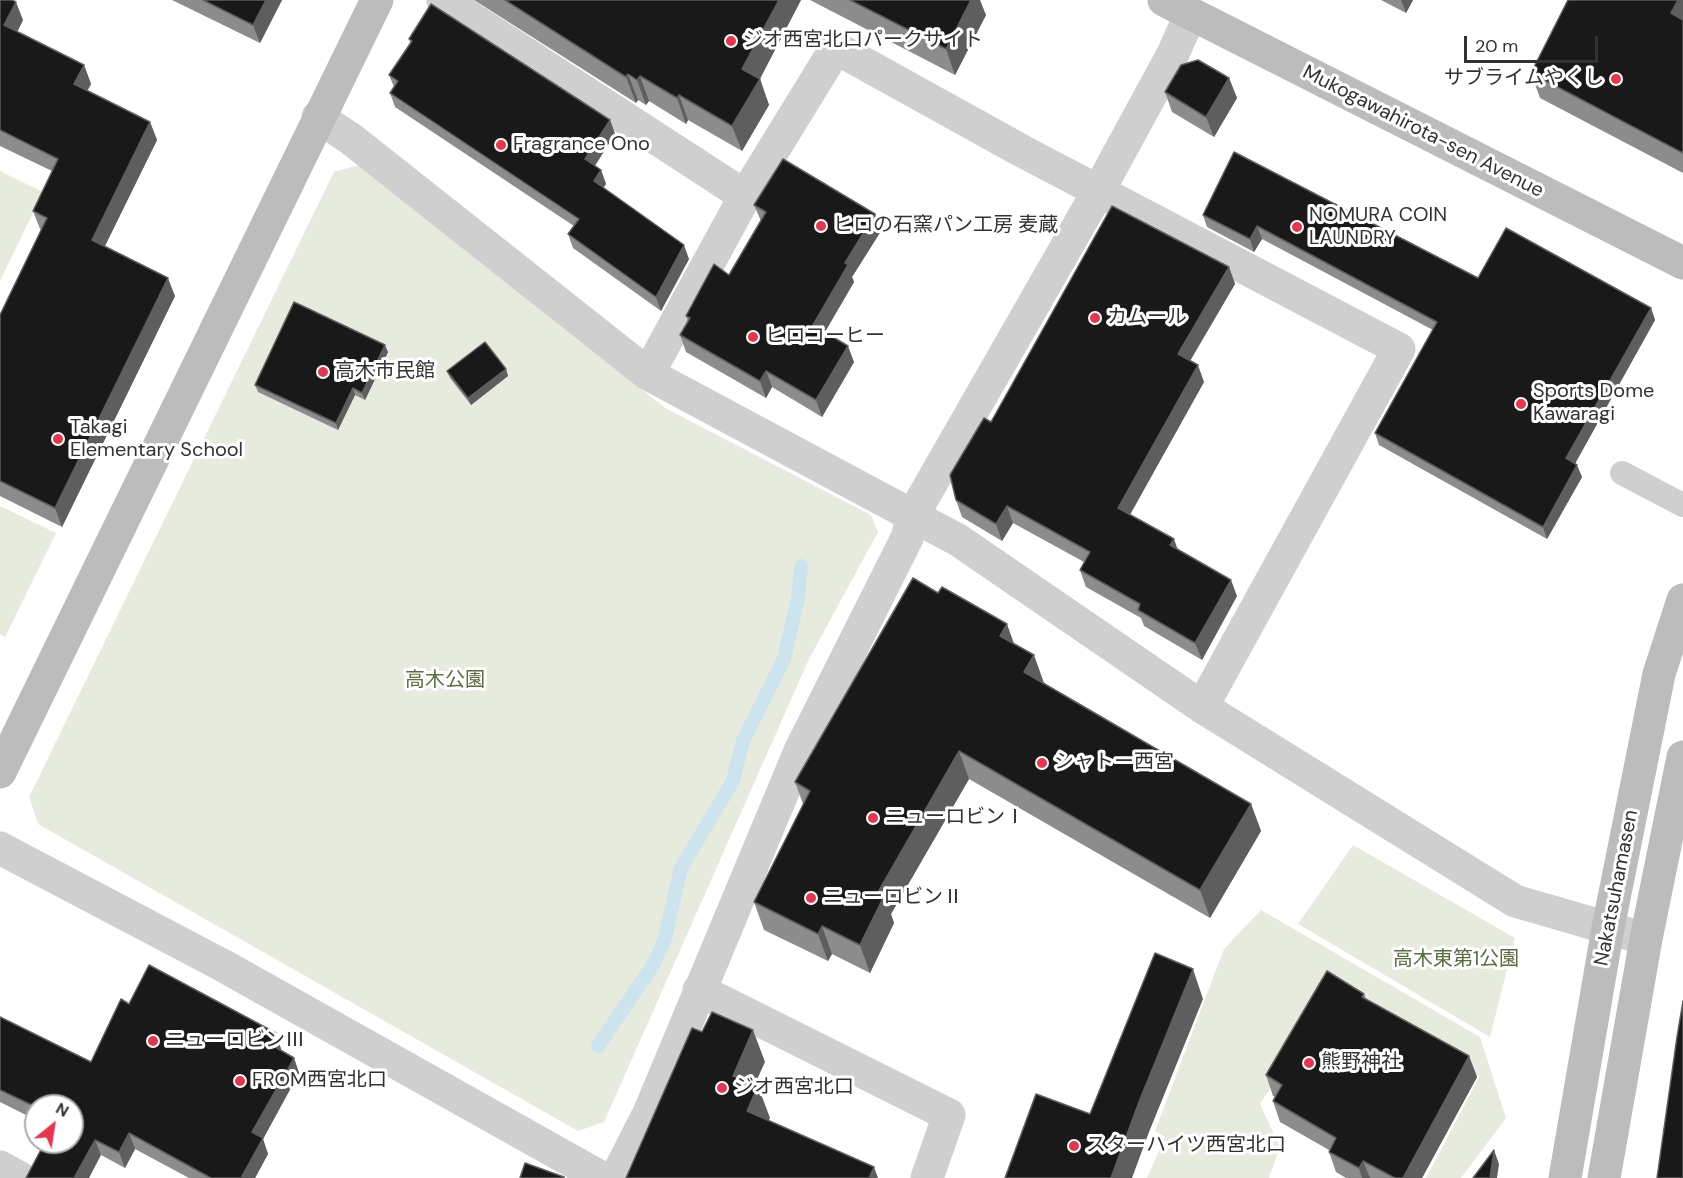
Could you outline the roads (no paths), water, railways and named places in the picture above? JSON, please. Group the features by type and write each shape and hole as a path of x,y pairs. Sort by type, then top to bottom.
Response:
{"street":[{"path":"0,772 377,0"},
{"path":"443,0 745,196"},
{"path":"616,1178 648,1113 800,751 907,538 913,515 1099,190 1173,54 1172,4"},
{"name":"Mukogawahirota-sen Avenue","path":"1172,4 1683,263"},
{"path":"648,374 745,196 837,48 1399,349 1202,707"},
{"path":"318,117 351,139 648,374 958,540 1202,707 1515,901 1646,939"},
{"name":"Nakatsuhamasen","path":"1564,1178 1608,928 1659,674 1683,600"},
{"name":"Nakatsuhamasen","path":"1604,1178 1646,939 1683,758"},
{"path":"0,848 222,965 602,1178"},
{"path":"699,990 950,1115 927,1178"},
{"path":"0,1167 20,1178"}],"lane":[{"path":"1622,472 1683,505"}],"waterway":[{"path":"598,1046 653,965 664,942 681,868 733,781 743,741 784,659 798,598 801,566"}],"place":[{"name":"ジオ西宮北口パークサイト","path":"731,41"},
{"name":"サブライムやくし","path":"1616,79"},
{"name":"Fragrance Ono","path":"501,145"},
{"name":"ヒロの石窯パン工房 麦蔵","path":"821,226"},
{"name":"NOMURA COIN LAUNDRY","path":"1297,227"},
{"name":"カムール","path":"1095,318"},
{"name":"ヒロコーヒー","path":"753,337"},
{"name":"高木市民館","path":"323,372"},
{"name":"Sports Dome Kawaragi","path":"1521,404"},
{"name":"Takagi Elementary School","path":"58,439"},
{"name":"シャトー西宮","path":"1042,763"},
{"name":"ニューロビンⅠ","path":"873,818"},
{"name":"ニューロビンⅡ","path":"811,898"},
{"name":"ニューロビンⅢ","path":"153,1041"},
{"name":"熊野神社","path":"1309,1063"},
{"name":"FROM西宮北口","path":"240,1081"},
{"name":"ジオ西宮北口","path":"722,1088"},
{"name":"スターハイツ西宮北口","path":"1074,1146"}],"park label":[{"name":"高木公園","path":"445,681"},
{"name":"高木東第1公園","path":"1456,960"}]}
